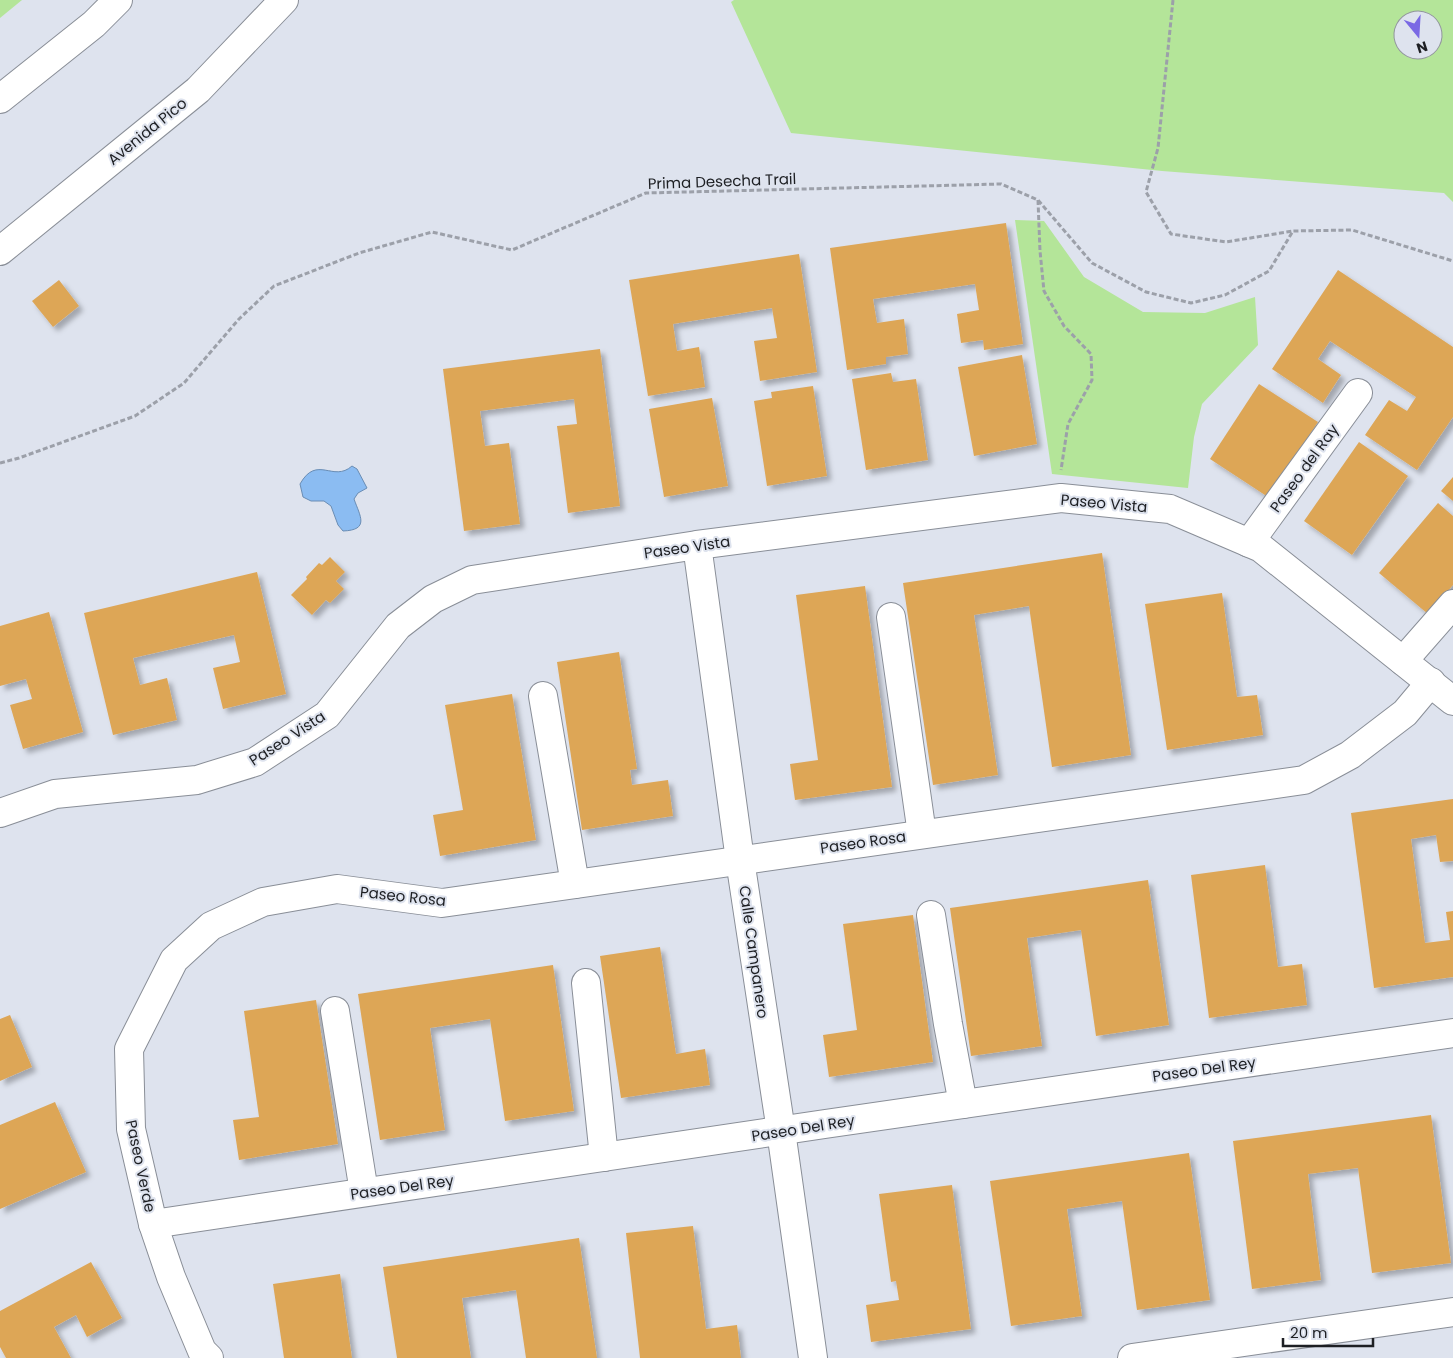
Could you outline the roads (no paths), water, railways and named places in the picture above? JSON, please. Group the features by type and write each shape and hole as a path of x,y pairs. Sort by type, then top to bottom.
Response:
{"street":[{"path":"0,99 94,24 118,0"},
{"name":"Avenida Pico","path":"0,251 198,90 284,0"},
{"name":"Paseo del Ray","path":"1249,543 1358,393"},
{"name":"Paseo Vista","path":"0,813 54,794 197,780 255,762 327,715 398,626 433,599 472,580 696,545 1061,498 1170,509 1261,548 1453,701"},
{"name":"Calle Campanero","path":"696,545 813,1358"},
{"path":"1403,661 1453,604"},
{"path":"891,617 922,834"},
{"name":"Paseo Rosa","path":"263,902 338,889 442,903 1304,780 1350,756 1405,713 1431,682"},
{"path":"542,696 575,884"},
{"name":"Paseo Verde","path":"209,1358 202,1352 171,1277 153,1224 131,1129 129,1049 174,960 211,926 263,902"},
{"path":"932,914 948,1024 964,1104"},
{"path":"586,983 604,1157"},
{"path":"335,1011 364,1192"},
{"name":"Paseo Del Rey","path":"153,1224 1453,1034"},
{"path":"1132,1358 1239,1350 1453,1312"}],"water":[{"path":"352,466 357,469 367,488 358,493 354,499 360,516 360,525 357,528 343,531 338,525 331,506 324,501 311,501 303,497 300,484 306,475 313,471 338,472"}]}
